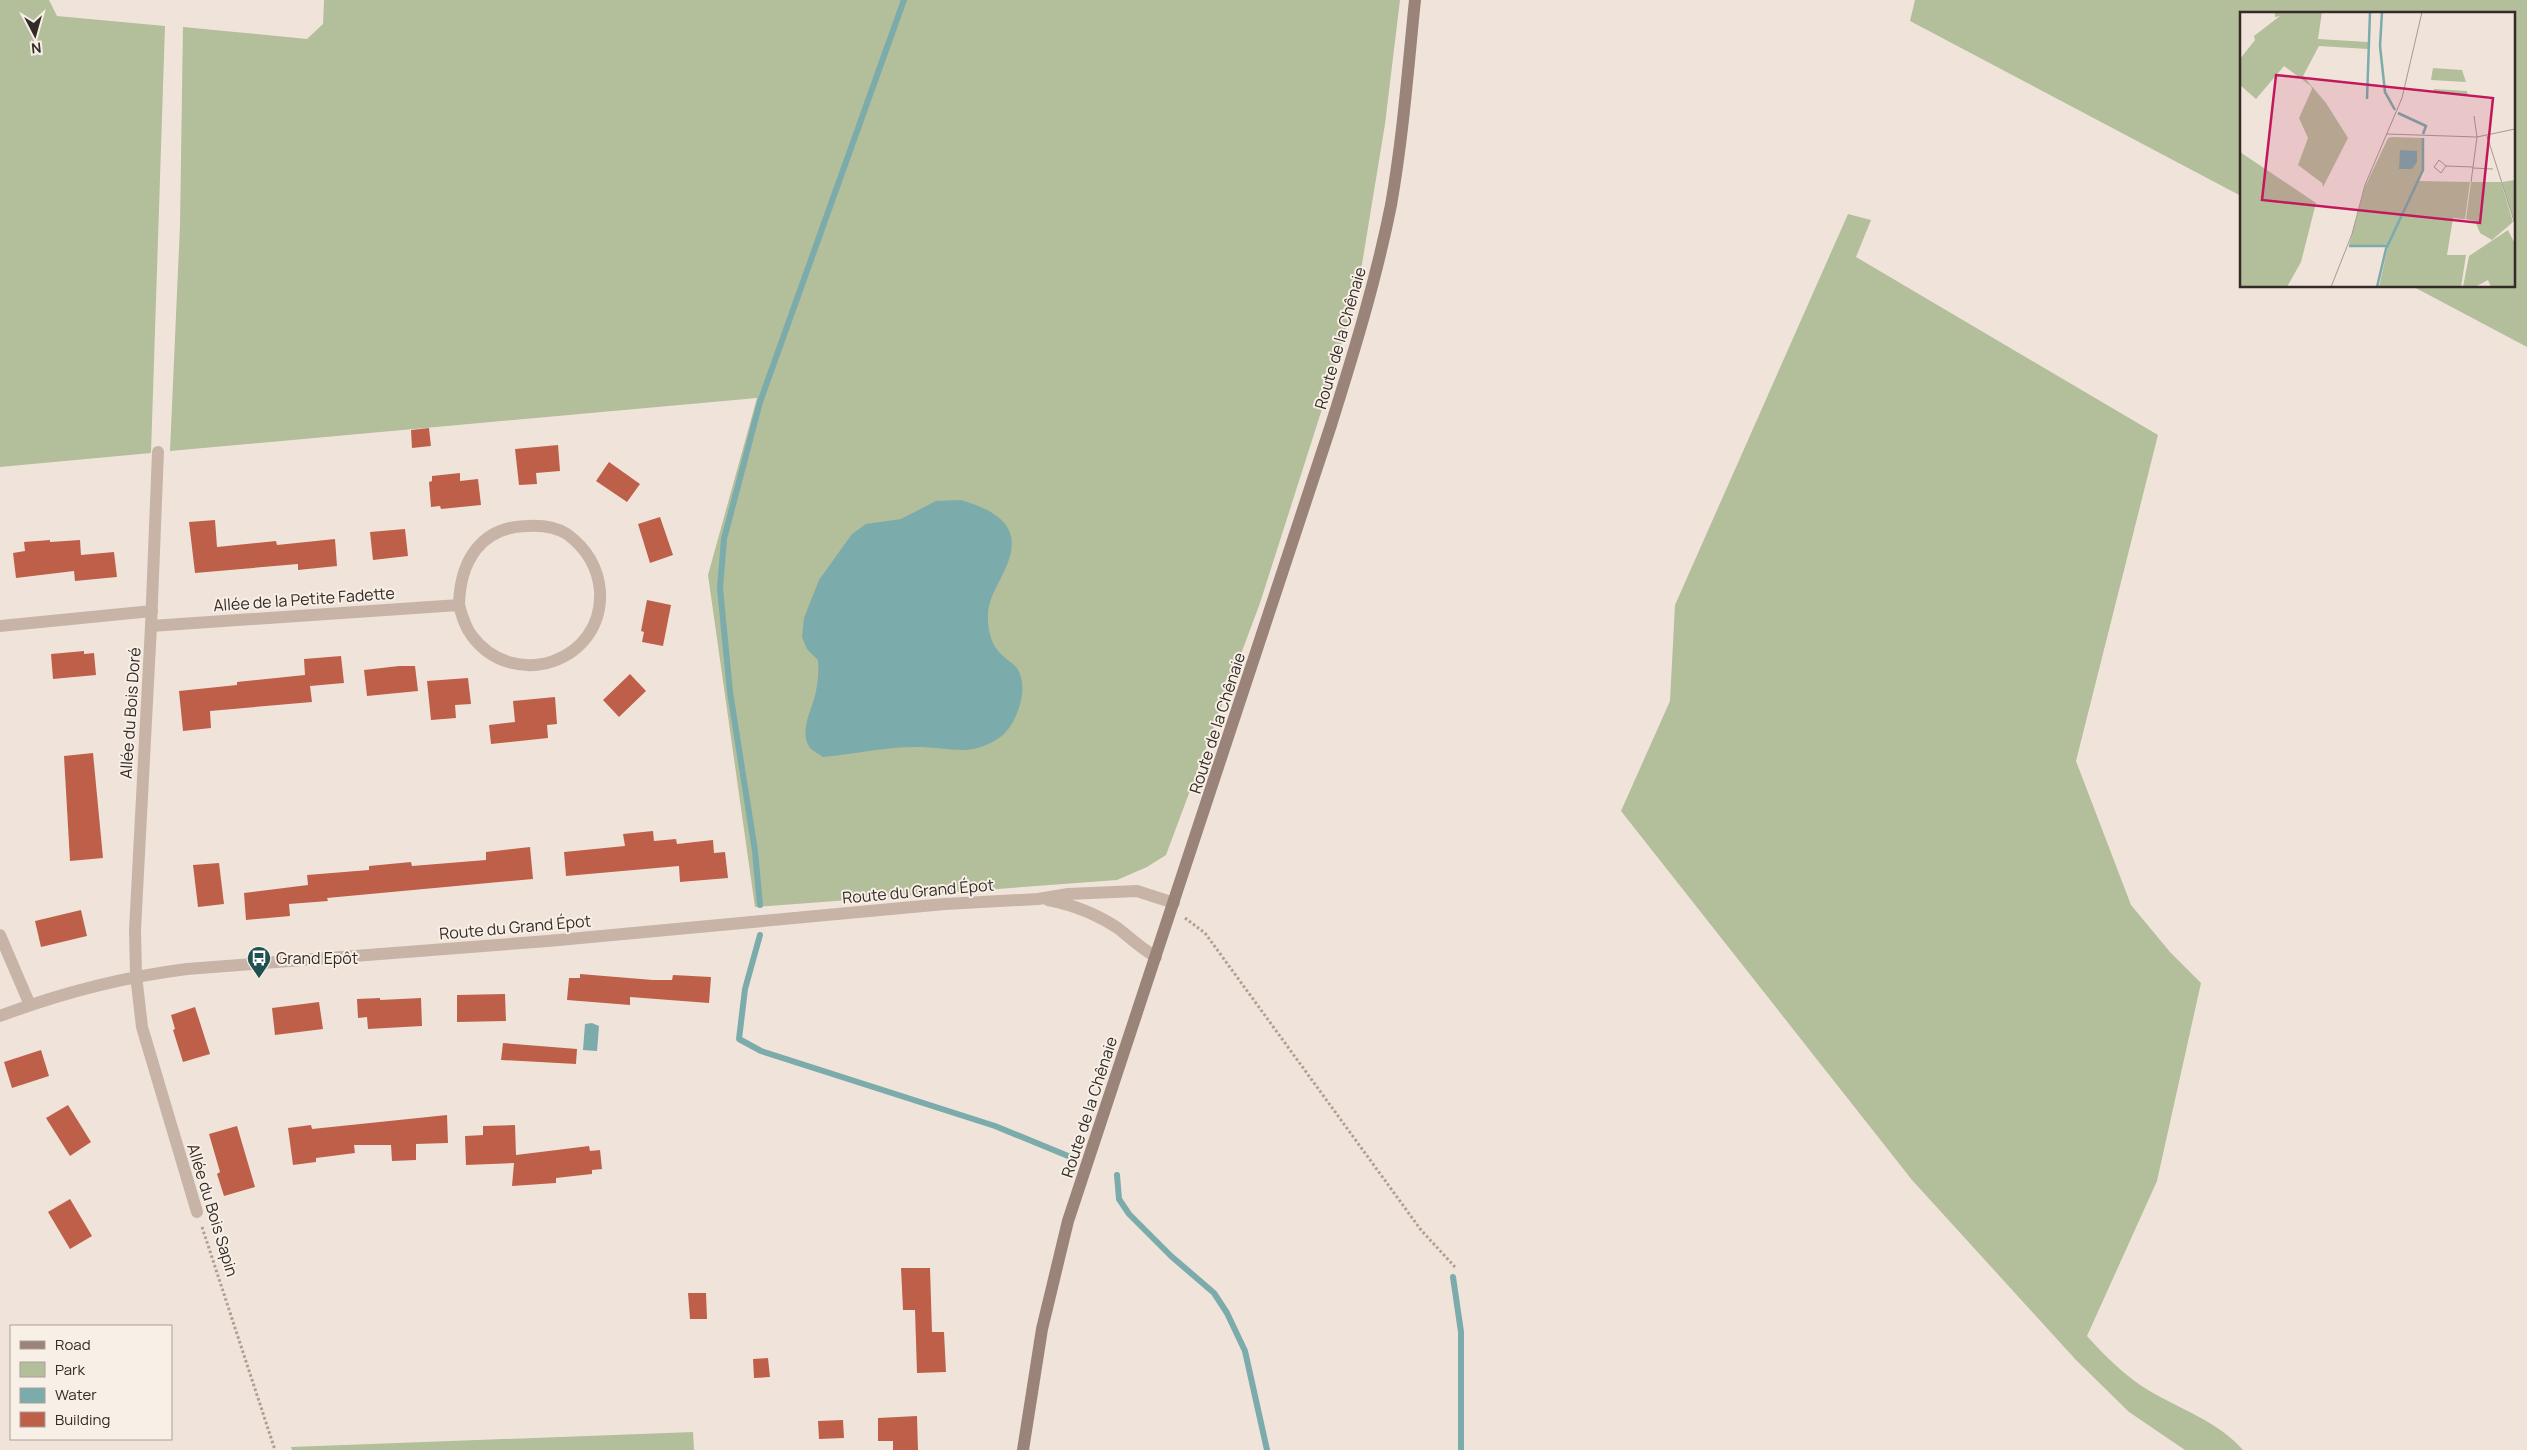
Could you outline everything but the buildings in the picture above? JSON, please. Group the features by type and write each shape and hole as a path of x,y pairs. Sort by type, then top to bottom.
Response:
{"main road":[{"name":"Route de la Chênaie","path":"1023,1450 1042,1329 1068,1221 1334,416 1370,295 1389,212 1397,163 1415,0"}],"street":[{"name":"Allée du Bois Doré","path":"136,975 134,930 152,611 158,452"},
{"path":"544,525 565,533 581,546 594,563 599,578 600,604 592,630 581,644 567,656 547,664 519,665 497,658 472,637 464,623 459,605 460,583 466,562 474,550 488,537 512,526 544,525"},
{"name":"Allée de la Petite Fadette","path":"151,626 459,605"},
{"path":"0,626 152,611"},
{"name":"Route du Grand Épot","path":"0,1016 30,1004 136,975 187,969 548,941 979,901 1038,899 1068,894 1137,891 1172,908"},
{"name":"Route du Grand Épot","path":"1038,899 1073,905 1098,916 1120,930 1140,948 1156,957"},
{"path":"0,935 30,1004"},
{"name":"Allée du Bois Sapin","path":"136,975 142,1027 197,1212"}],"path":[{"path":"1172,908 1205,933 1421,1230 1455,1267"},
{"name":"Allée du Bois Sapin","path":"197,1212 216,1277 275,1450"}],"green space":[{"path":"0,0 49,0 57,16 165,26 151,453 0,467"},
{"path":"324,0 1400,0 1385,124 1362,264 1338,359 1260,603 1166,855 1147,867 1117,880 755,907 708,575 757,398 170,451 180,225 183,27 307,39 323,24"},
{"path":"1915,0 2527,0 2527,347 2416,288 2514,288 2514,12 2240,12 2240,195 1910,21"},
{"path":"1848,214 1871,220 1856,257 2158,435 2076,761 2131,905 2170,952 2201,983 2157,1181 2087,1336 2131,1378 2160,1397 2223,1431 2243,1450 2185,1450 2129,1412 2076,1360 1912,1180 1621,811 1670,701 1675,605"},
{"path":"693,1432 694,1450 292,1450 291,1447"}],"water":[{"path":"961,500 984,508 998,517 1004,522 1011,536 1010,558 992,598 988,619 993,644 1017,668 1021,676 1021,701 1015,718 1006,732 999,738 973,749 908,747 823,757 810,748 805,734 807,720 816,691 818,660 807,649 802,637 804,618 819,580 852,534 866,524 901,519 936,501"},
{"path":"592,1023 599,1026 597,1051 583,1050 585,1024"}],"waterway":[{"path":"760,905 755,851 730,692 720,588 724,539 760,402 904,0"},
{"path":"760,935 745,989 739,1039 761,1051 995,1126 1073,1158"},
{"path":"1117,1175 1119,1199 1129,1214 1171,1256 1214,1293 1227,1313 1245,1351 1267,1450"},
{"path":"1453,1277 1461,1332 1461,1450"}],"place":[{"name":"Grand Epôt","path":"259,979"}]}
